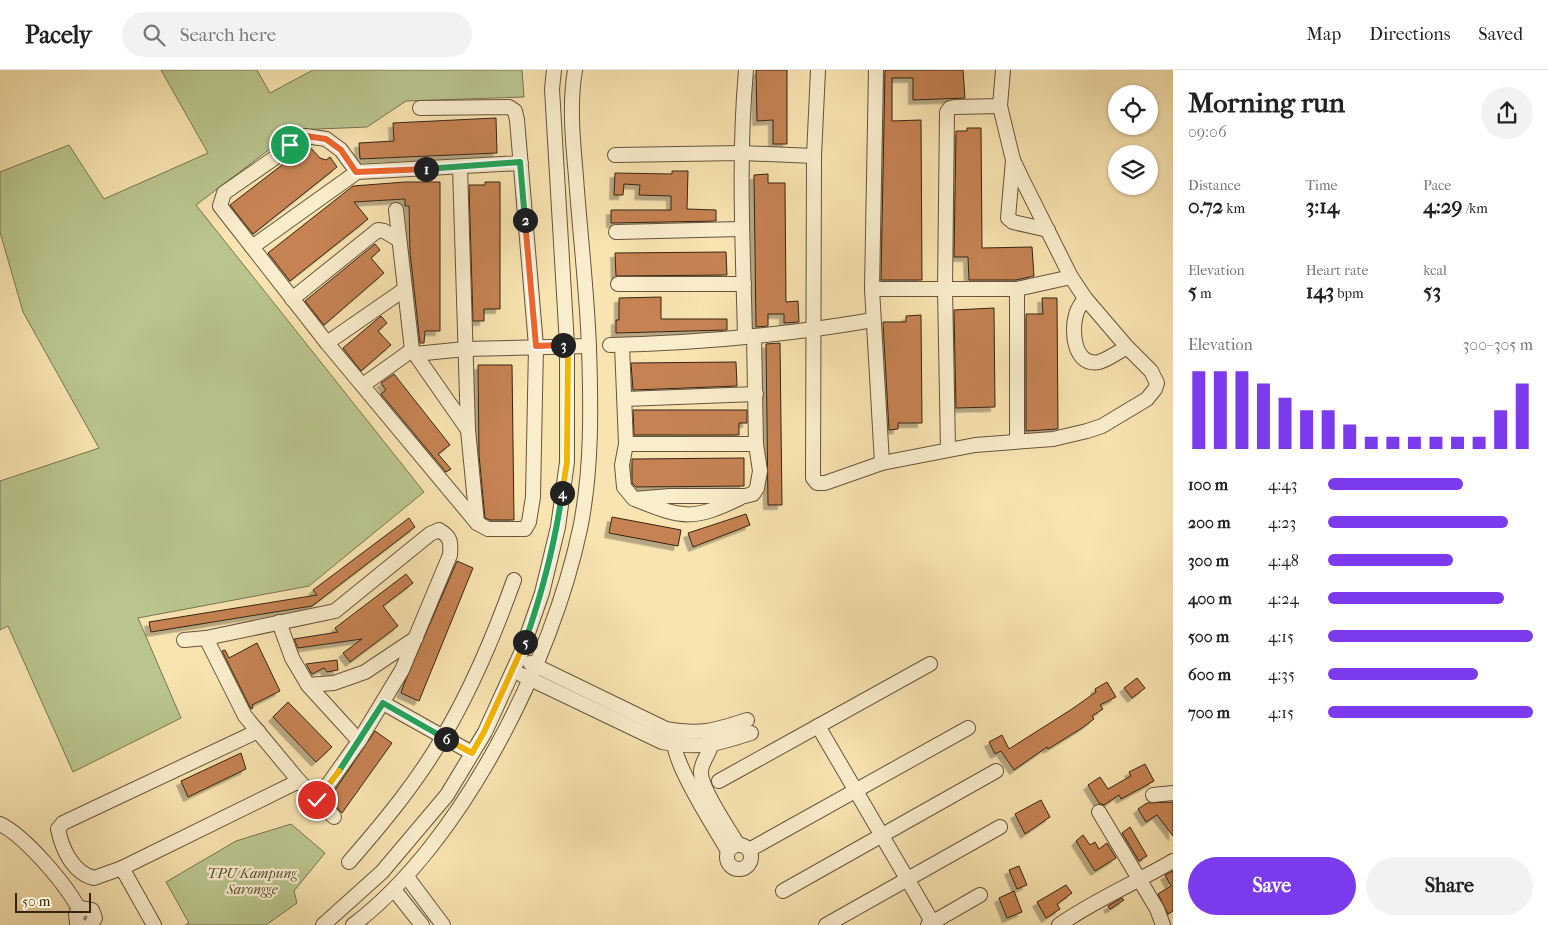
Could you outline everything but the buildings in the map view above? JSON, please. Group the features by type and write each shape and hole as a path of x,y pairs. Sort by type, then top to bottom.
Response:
{"street":[{"path":"323,925 382,872 447,795 484,732 516,664 542,592 558,527 567,462 568,345 552,89 554,70"},
{"path":"353,925 407,877 465,800 501,737 533,672 563,596 580,527 590,418 589,346 574,157 572,88 575,70"},
{"path":"746,70 741,229 744,284 749,337 756,394 756,444 760,471 757,488 753,494 720,507 686,516 634,499 624,487 622,465 626,444 625,399 616,345 749,337 814,330 873,320"},
{"path":"818,70 814,156 813,478 817,483 824,483 882,463 948,450 975,445 1053,440 1087,431 1102,426 1147,399 1155,389 1156,382 1148,368 1127,347 1085,298 1071,276 1013,160 1000,106 1003,70"},
{"path":"876,70 872,290 882,463"},
{"path":"948,450 944,288 947,112 950,108 955,107 1000,106"},
{"path":"356,172 341,150 326,139 306,136 290,145 224,193 220,206 225,215 327,343 477,523 488,529 525,529 530,522 534,473 536,346 515,111 509,107 420,108"},
{"path":"615,155 742,154 814,156"},
{"path":"1013,160 1008,218 1012,222 1048,230"},
{"path":"252,248 356,172 520,162"},
{"path":"460,167 468,430 477,523"},
{"path":"396,210 413,352 468,430"},
{"path":"616,232 741,229"},
{"path":"292,299 378,230 384,231 399,240"},
{"path":"872,290 944,288 1017,289 1071,276"},
{"path":"618,284 744,284"},
{"path":"327,343 405,289"},
{"path":"1017,289 1018,442"},
{"path":"1085,298 1076,314 1074,339 1078,353 1088,361 1098,362 1127,347"},
{"path":"363,385 413,352 536,346 589,346"},
{"path":"625,399 756,394"},
{"path":"626,444 756,444"},
{"path":"634,499 745,496"},
{"path":"184,640 206,638 335,611 430,534 439,530 450,538 450,555 402,670 360,741 317,800"},
{"path":"349,862 406,793 443,737 466,693 514,580"},
{"path":"279,622 292,658 308,685 316,696 360,741"},
{"path":"206,638 245,716 299,781 334,816"},
{"path":"308,685 334,683 365,672 416,638"},
{"path":"516,664 666,729 673,737 682,769 738,849"},
{"path":"720,781 930,664"},
{"path":"383,703 472,753"},
{"path":"818,726 932,924 980,895"},
{"path":"673,737 711,739 749,727"},
{"path":"738,849 855,791 968,728"},
{"path":"258,731 80,813 63,823 58,829 60,840 84,876 94,878 122,868 299,781"},
{"path":"711,739 700,773 704,786 738,849"},
{"path":"783,891 996,771"},
{"path":"1152,795 1173,793"},
{"path":"1099,812 1157,908 1163,925"},
{"path":"0,824 8,828 44,862 71,896 80,911"},
{"path":"826,925 1000,827"},
{"path":"1059,925 1106,895 1139,880 1173,861"},
{"path":"122,868 154,925"},
{"path":"407,877 443,925"},
{"path":"394,890 422,925"},
{"path":"352,900 366,915"},
{"path":"80,925 77,923 76,914 82,908 92,910 96,918 91,925"}],"green space":[{"path":"161,70 257,70 270,93 313,70 522,70 524,97 406,101 367,127 295,130 196,205 424,492 309,586 138,618 181,718 73,772 8,626 0,630 0,481 99,448 23,312 0,232 0,172 69,145 104,199 208,153"},
{"name":"TPU Kampung Sarongge","path":"291,824 325,853 294,891 297,903 266,925 185,925 189,923 166,882 236,841"}],"route":[{"path":"290,145 306,136 326,139 341,150 356,172 520,162 536,346 568,345 567,462 558,527 542,592 521,653 484,732 472,753 383,703 360,741 317,800"}]}
